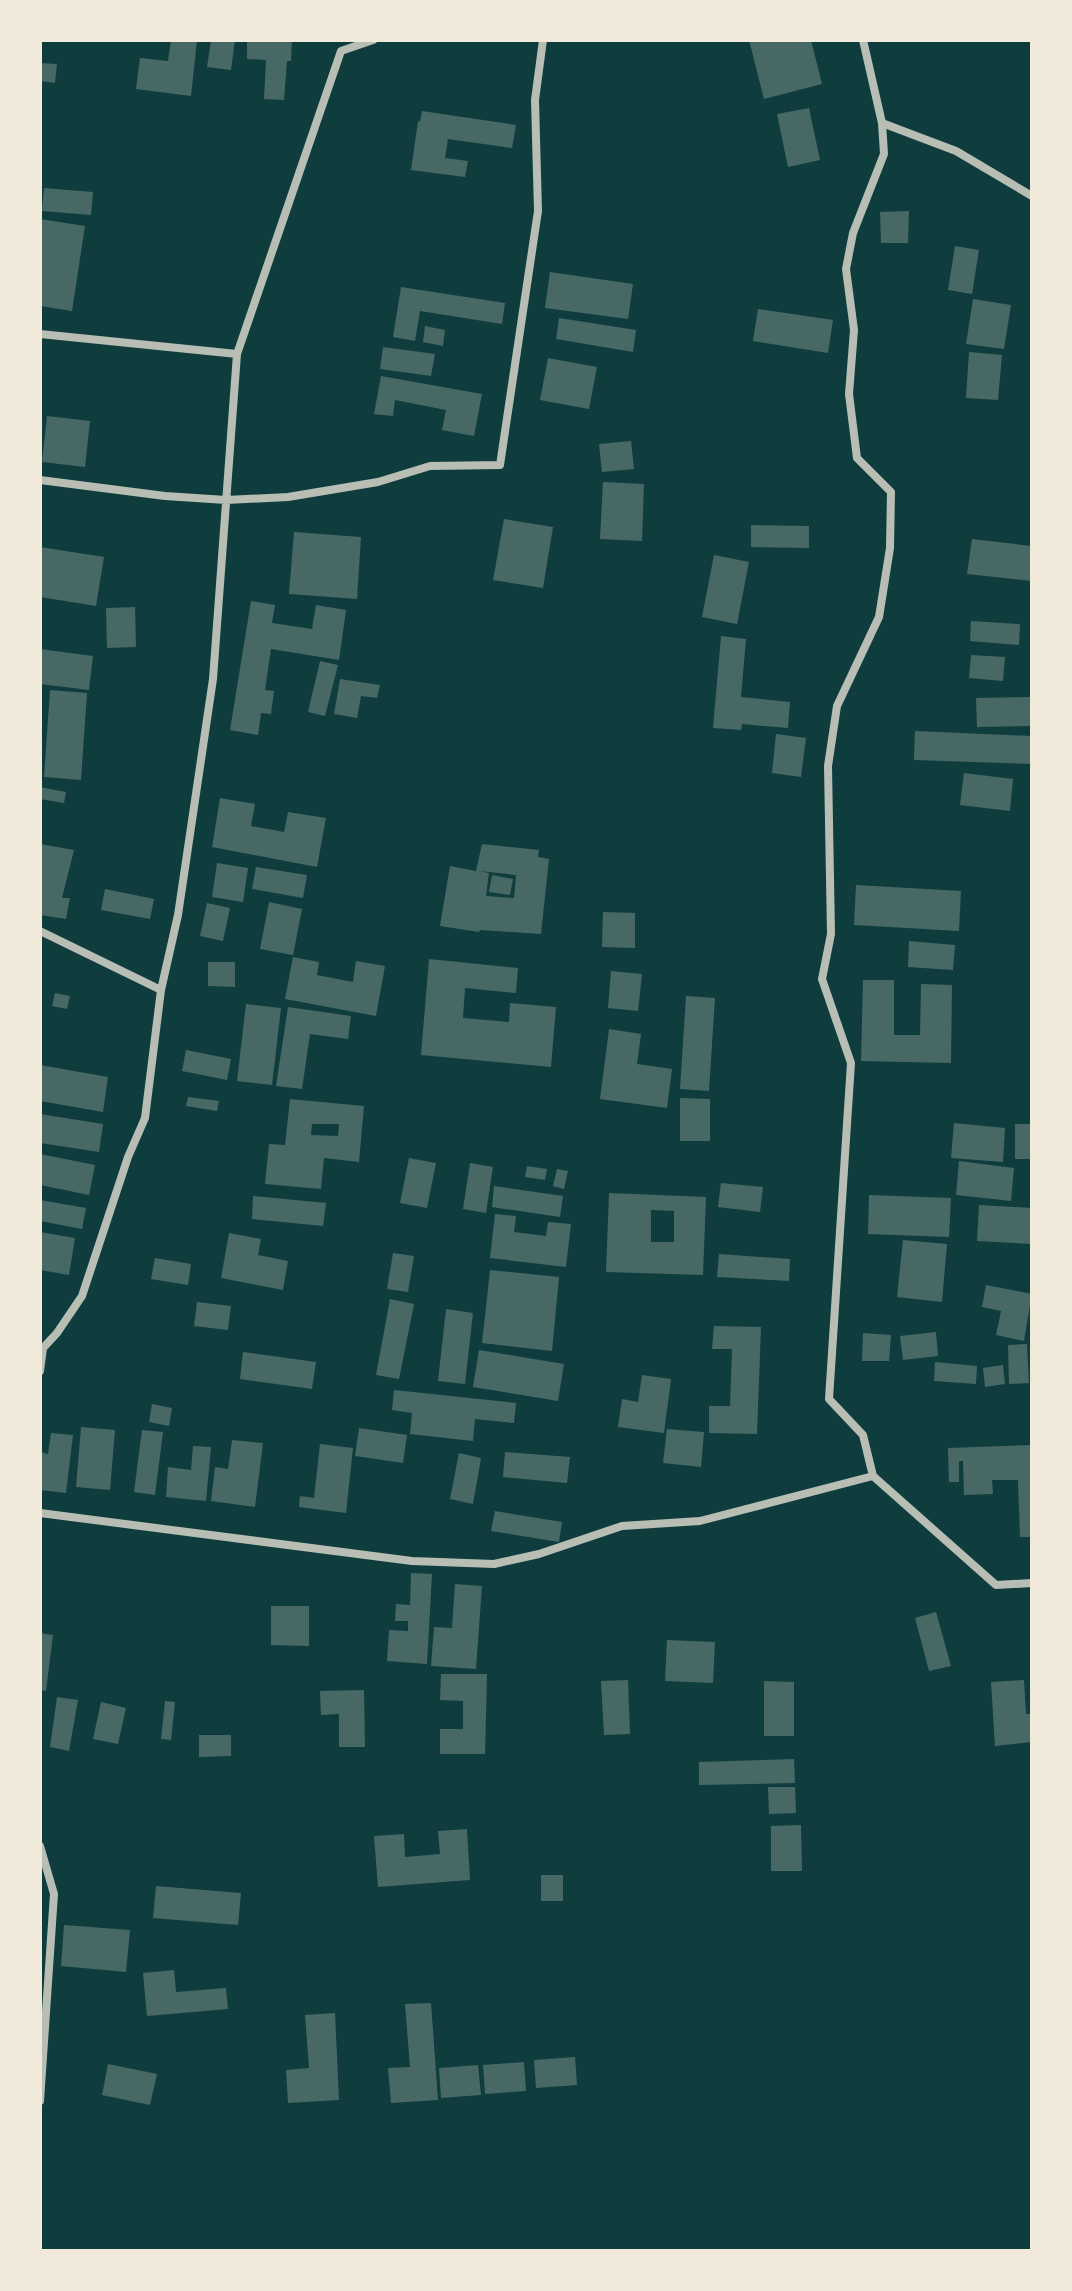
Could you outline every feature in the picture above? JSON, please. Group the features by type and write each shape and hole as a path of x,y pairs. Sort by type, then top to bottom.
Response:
{"street":[{"path":"40,1371 43,1348 82,1296 128,1157 145,1118 161,990 178,915 213,679 237,354 341,51 373,40"},
{"path":"40,480 165,496 226,500 288,497 378,482 430,466 500,465 538,211 535,100 543,40"},
{"path":"863,40 882,123 884,154 853,233 846,269 854,330 849,394 857,458 891,492 890,548 879,617 837,706 828,766 831,934 822,979 851,1063 829,1399 863,1435 873,1476 996,1585 1032,1583"},
{"path":"882,123 956,151 1032,196"},
{"path":"40,334 237,354"},
{"path":"40,931 161,990"},
{"path":"40,1513 412,1561 494,1564 539,1554 622,1526 700,1521 873,1476"},
{"path":"40,1846 54,1894 40,2101"}],"building":[{"path":"171,40 197,40 191,96 136,89 140,58 168,61"},
{"path":"211,40 235,40 231,70 207,67"},
{"path":"247,40 292,40 284,100 264,99 266,60 247,59"},
{"path":"749,40 811,40 822,84 764,99"},
{"path":"40,63 57,64 55,83 40,81"},
{"path":"809,108 820,160 788,167 777,114"},
{"path":"422,111 516,125 512,148 448,139 445,158 468,161 465,177 411,170"},
{"path":"44,188 93,192 91,215 42,211"},
{"path":"909,211 908,243 881,243 880,212"},
{"path":"40,219 85,226 72,311 40,306"},
{"path":"955,246 979,250 972,294 948,290"},
{"path":"550,272 633,284 628,319 545,308"},
{"path":"401,287 505,303 502,324 420,311 415,341 393,337"},
{"path":"973,299 1011,305 1004,349 966,344"},
{"path":"758,309 833,320 828,353 753,341"},
{"path":"559,318 636,330 633,352 556,339"},
{"path":"425,326 445,330 443,346 423,342"},
{"path":"383,347 435,354 431,376 380,369"},
{"path":"969,352 1002,355 998,400 966,398"},
{"path":"548,358 597,367 589,409 540,400"},
{"path":"381,376 482,394 474,436 442,430 446,410 395,400 393,416 374,414"},
{"path":"47,416 90,421 85,467 42,462"},
{"path":"631,441 634,469 602,472 599,444"},
{"path":"603,482 644,484 642,541 600,539"},
{"path":"504,519 553,527 543,588 493,580"},
{"path":"751,525 809,526 809,548 751,547"},
{"path":"294,532 361,537 357,599 289,594"},
{"path":"972,539 1032,546 1032,581 967,574"},
{"path":"40,547 104,557 96,606 40,597"},
{"path":"714,555 749,562 737,624 702,617"},
{"path":"251,601 275,605 272,623 312,629 316,605 346,610 339,660 271,649 265,690 274,691 271,714 261,713 258,735 230,730"},
{"path":"135,607 136,647 107,648 106,608"},
{"path":"971,621 1020,624 1019,645 970,641"},
{"path":"721,636 746,639 741,697 790,702 788,728 742,724 741,730 713,728"},
{"path":"40,649 93,656 89,690 40,684"},
{"path":"971,655 1005,657 1003,681 969,678"},
{"path":"320,661 338,665 325,716 308,712"},
{"path":"340,679 380,685 377,698 361,696 357,718 334,714"},
{"path":"50,690 87,693 81,780 44,777"},
{"path":"1032,697 1032,726 977,727 976,698"},
{"path":"915,731 1032,736 1032,764 914,760"},
{"path":"776,734 806,738 801,777 772,773"},
{"path":"964,773 1013,779 1010,811 960,805"},
{"path":"40,787 66,792 64,803 40,799"},
{"path":"220,798 255,804 251,826 284,832 288,812 326,818 317,867 212,847"},
{"path":"40,844 74,850 62,898 70,898 66,919 40,915"},
{"path":"482,844 539,850 538,857 549,859 541,934 479,932 440,926 450,866 476,871","holes":["479,871 516,875 514,898 486,896 489,873"]},
{"path":"217,863 248,868 243,902 212,897"},
{"path":"256,867 307,875 303,898 252,889"},
{"path":"492,875 513,879 510,895 489,892"},
{"path":"856,885 961,891 959,931 854,925"},
{"path":"105,889 154,899 150,919 101,910"},
{"path":"269,902 302,909 293,955 260,949"},
{"path":"207,903 230,908 223,941 200,936"},
{"path":"603,912 635,913 635,948 602,947"},
{"path":"909,941 955,945 953,970 908,967"},
{"path":"293,957 319,962 317,975 353,982 356,961 385,966 376,1016 285,999"},
{"path":"429,959 518,968 516,993 465,988 463,1018 509,1022 510,1003 556,1007 551,1067 421,1055"},
{"path":"208,962 235,962 235,987 208,986"},
{"path":"611,971 642,974 638,1011 608,1008"},
{"path":"863,980 894,980 894,1035 920,1035 921,984 952,985 951,1063 861,1061"},
{"path":"55,993 70,996 67,1009 52,1006"},
{"path":"686,996 715,998 709,1091 680,1089"},
{"path":"246,1004 281,1008 272,1085 237,1081"},
{"path":"288,1007 351,1016 348,1039 310,1034 302,1089 276,1086"},
{"path":"609,1029 641,1034 637,1064 672,1069 667,1108 600,1099"},
{"path":"186,1050 231,1059 227,1080 182,1071"},
{"path":"40,1065 108,1077 103,1112 40,1101"},
{"path":"188,1097 219,1101 217,1111 186,1106"},
{"path":"680,1098 710,1099 710,1141 680,1141"},
{"path":"290,1099 364,1106 359,1162 324,1158 321,1189 265,1184 269,1144 285,1145","holes":["312,1124 339,1124 338,1136 311,1135"]},
{"path":"40,1114 103,1124 99,1152 40,1143"},
{"path":"954,1123 1005,1128 1003,1162 951,1158"},
{"path":"1015,1124 1032,1124 1032,1159 1015,1159"},
{"path":"40,1154 95,1165 89,1195 40,1185"},
{"path":"409,1158 436,1163 427,1208 400,1203"},
{"path":"959,1161 1014,1168 1011,1201 956,1195"},
{"path":"470,1163 493,1167 486,1213 463,1209"},
{"path":"527,1166 547,1169 545,1180 525,1177"},
{"path":"557,1169 568,1171 564,1189 553,1186"},
{"path":"721,1183 763,1187 760,1212 718,1207"},
{"path":"494,1186 563,1196 560,1217 492,1207"},
{"path":"609,1193 706,1197 703,1275 606,1272","holes":["651,1210 674,1211 674,1242 651,1242"]},
{"path":"869,1195 951,1198 949,1237 868,1234"},
{"path":"253,1196 326,1203 323,1226 252,1219"},
{"path":"40,1200 86,1208 82,1229 40,1221"},
{"path":"979,1205 1032,1208 1032,1244 977,1241"},
{"path":"495,1214 516,1216 514,1232 546,1236 548,1222 571,1224 566,1267 490,1258"},
{"path":"40,1232 75,1238 69,1275 40,1270"},
{"path":"229,1233 261,1239 258,1255 288,1261 283,1290 221,1278"},
{"path":"903,1240 947,1244 942,1302 897,1297"},
{"path":"393,1253 414,1256 408,1292 387,1289"},
{"path":"719,1254 790,1259 789,1281 717,1277"},
{"path":"155,1258 191,1264 188,1285 151,1279"},
{"path":"490,1270 559,1277 552,1351 482,1343"},
{"path":"986,1285 1032,1294 1024,1341 996,1335 1001,1311 982,1307"},
{"path":"390,1299 414,1304 399,1379 376,1375"},
{"path":"197,1302 231,1306 228,1330 194,1326"},
{"path":"446,1309 473,1313 465,1384 438,1381"},
{"path":"714,1326 761,1327 757,1434 709,1433 709,1406 730,1406 732,1349 712,1349"},
{"path":"936,1332 938,1356 903,1360 900,1336"},
{"path":"863,1333 891,1335 889,1361 862,1361"},
{"path":"1027,1344 1029,1383 1009,1384 1008,1345"},
{"path":"479,1350 564,1364 558,1401 473,1387"},
{"path":"243,1352 316,1362 312,1389 240,1379"},
{"path":"935,1362 977,1366 976,1384 934,1381"},
{"path":"1003,1365 1005,1384 985,1387 983,1368"},
{"path":"642,1375 671,1379 664,1433 618,1427 622,1399 638,1402"},
{"path":"394,1390 516,1403 514,1423 475,1419 473,1441 410,1434 412,1413 392,1410"},
{"path":"152,1404 172,1408 169,1426 149,1422"},
{"path":"81,1427 115,1430 110,1490 76,1487"},
{"path":"359,1428 407,1435 403,1463 355,1456"},
{"path":"667,1429 704,1432 701,1467 663,1463"},
{"path":"142,1430 163,1432 155,1495 134,1492"},
{"path":"51,1433 73,1435 66,1493 40,1490 40,1452 48,1454"},
{"path":"232,1440 263,1443 255,1507 211,1501 215,1467 228,1469"},
{"path":"320,1444 353,1448 346,1513 299,1507 300,1496 314,1498"},
{"path":"1032,1445 1032,1537 1020,1537 1018,1480 992,1480 993,1494 964,1495 963,1461 959,1461 959,1482 949,1482 948,1448"},
{"path":"193,1446 211,1447 206,1501 166,1497 168,1467 191,1470"},
{"path":"505,1452 570,1457 567,1483 503,1477"},
{"path":"459,1453 481,1458 473,1504 450,1499"},
{"path":"495,1511 562,1522 559,1542 491,1531"},
{"path":"411,1573 432,1574 427,1664 387,1661 389,1630 408,1631 408,1621 395,1621 396,1604 410,1605"},
{"path":"455,1584 482,1586 476,1669 431,1666 434,1627 452,1628"},
{"path":"271,1606 309,1606 309,1646 271,1645"},
{"path":"936,1612 951,1666 929,1671 915,1618"},
{"path":"40,1633 53,1635 46,1691 40,1690"},
{"path":"667,1640 715,1642 713,1683 665,1681"},
{"path":"441,1674 487,1674 485,1754 440,1754 440,1729 463,1729 463,1701 440,1700"},
{"path":"628,1680 630,1734 604,1735 601,1681"},
{"path":"1024,1680 1026,1714 1032,1714 1032,1742 995,1746 991,1682"},
{"path":"764,1681 794,1682 794,1736 764,1736"},
{"path":"364,1690 365,1747 339,1747 339,1714 321,1715 320,1691"},
{"path":"57,1697 78,1700 69,1751 50,1747"},
{"path":"165,1701 175,1702 171,1740 161,1739"},
{"path":"101,1702 126,1708 118,1744 93,1739"},
{"path":"199,1735 231,1735 231,1756 199,1757"},
{"path":"794,1759 795,1783 699,1785 699,1762"},
{"path":"768,1787 795,1787 796,1813 769,1814"},
{"path":"801,1825 802,1871 771,1871 771,1826"},
{"path":"467,1829 470,1880 378,1887 374,1836 404,1834 405,1857 440,1854 438,1831"},
{"path":"541,1875 563,1875 563,1901 541,1901"},
{"path":"156,1886 241,1893 238,1925 153,1918"},
{"path":"64,1925 130,1930 126,1972 61,1966"},
{"path":"174,1970 176,1992 226,1988 228,2009 147,2016 143,1973"},
{"path":"431,2003 438,2100 391,2103 388,2068 410,2067 405,2004"},
{"path":"335,2013 339,2100 288,2103 286,2070 309,2068 305,2015"},
{"path":"575,2057 577,2085 536,2088 534,2060"},
{"path":"524,2062 526,2091 485,2094 483,2065"},
{"path":"108,2064 157,2074 150,2105 102,2095"},
{"path":"478,2065 481,2095 441,2098 439,2068"}]}
